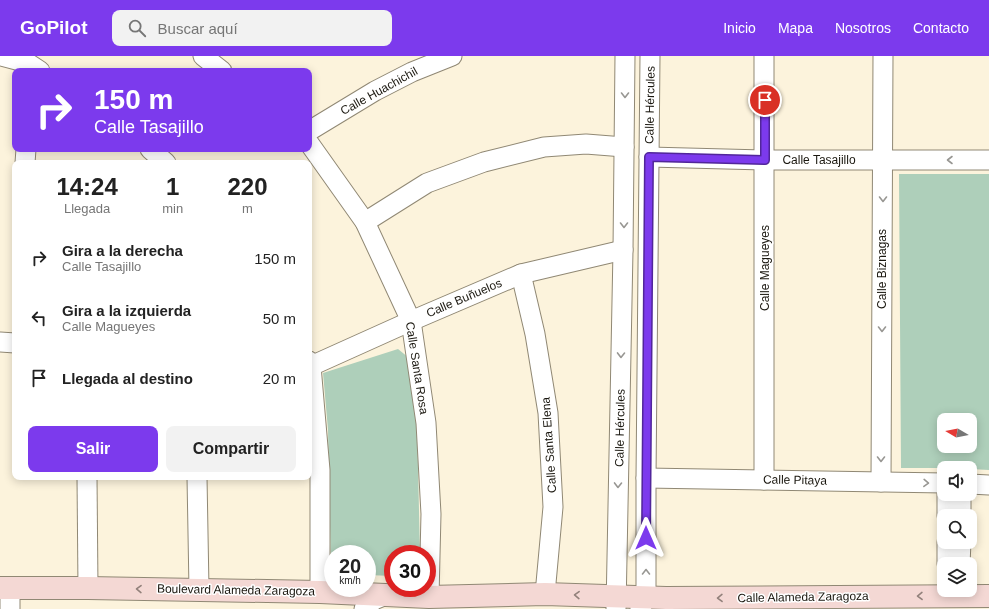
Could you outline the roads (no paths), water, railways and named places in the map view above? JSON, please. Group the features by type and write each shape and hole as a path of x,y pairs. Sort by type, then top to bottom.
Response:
{"street":[{"path":"1,56 31,65"},
{"path":"203,56 218,68"},
{"name":"Calle Huachichil","path":"312,129 375,91 412,72 452,56"},
{"name":"Calle Hércules","path":"616,603 625,56"},
{"name":"Calle Hércules","path":"643,603 646,478 650,56"},
{"name":"Calle Magueyes","path":"764,56 764,480"},
{"name":"Calle Biznagas","path":"881,482 883,56"},
{"path":"365,222 427,183 484,162 544,147 586,144 624,147"},
{"name":"Calle Santa Rosa","path":"312,147 365,222 411,321 426,423 431,514 430,545"},
{"path":"153,152 163,160"},
{"name":"Calle Tasajillo","path":"649,157 765,160 989,160"},
{"name":"Calle Buñuelos","path":"312,362 521,274 623,250"},
{"name":"Calle Santa Elena","path":"521,274 535,334 548,413 553,507 545,594"},
{"path":"0,342 12,343"},
{"path":"312,384 320,470 320,592"},
{"name":"Calle Pitaya","path":"646,478 937,483"},
{"path":"87,480 88,588"},
{"path":"197,480 200,589"},
{"path":"977,484 989,485"},
{"name":"Boulevard Alameda Zaragoza","path":"7,595 88,588 200,589 384,595"},
{"name":"Boulevard Alameda Zaragoza","path":"436,596 545,594 616,603"},
{"path":"364,609 374,600 384,596"},
{"name":"Calle Alameda Zaragoza","path":"616,603 953,599 989,596"}]}
